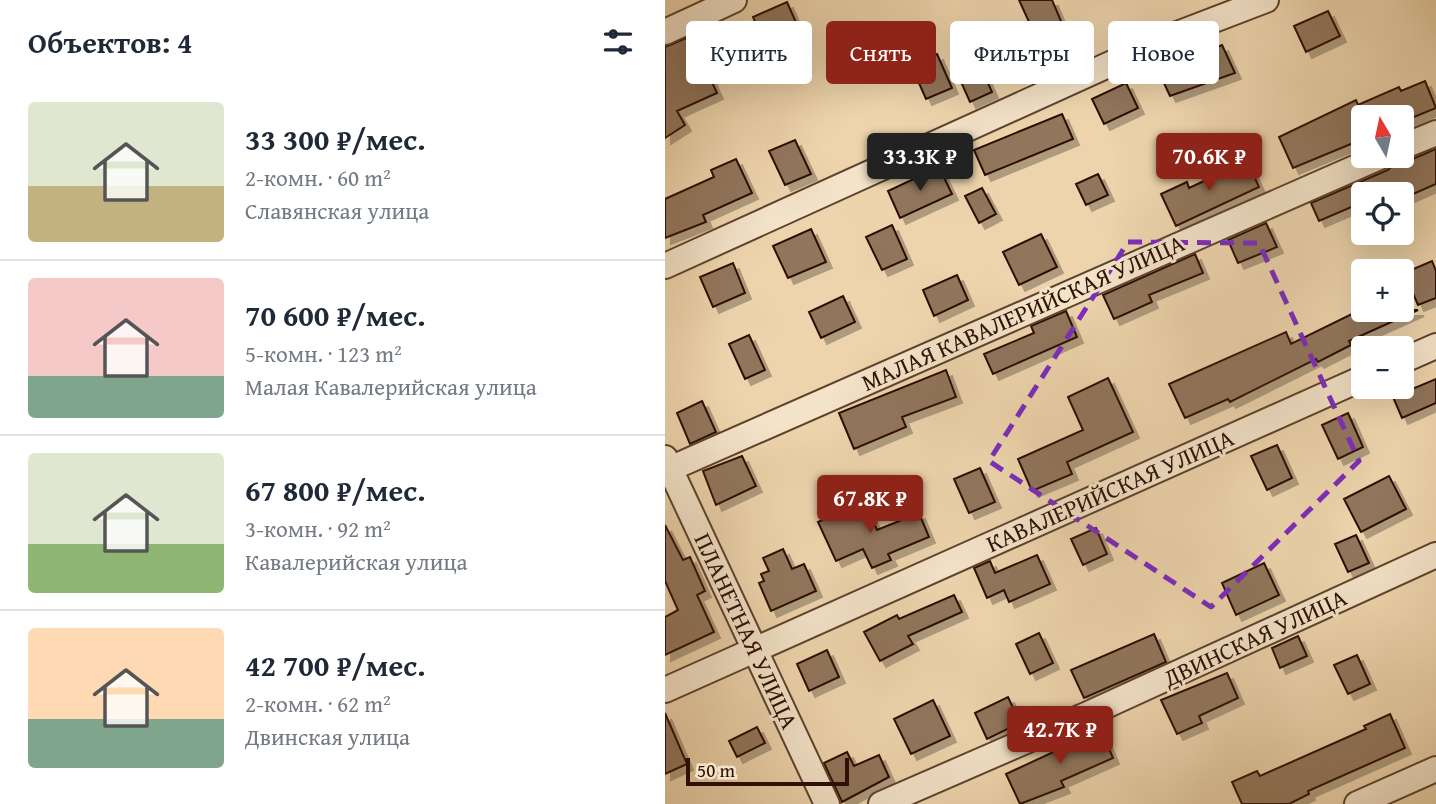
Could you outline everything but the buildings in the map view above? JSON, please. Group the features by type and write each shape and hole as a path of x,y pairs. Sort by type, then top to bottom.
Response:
{"street":[{"path":"665,32 734,0"},
{"path":"665,267 1172,36 1266,0"},
{"path":"1414,142 1436,133"},
{"name":"МАЛАЯ КАВАЛЕРИЙСКАЯ УЛИЦА","path":"667,466 1354,168"},
{"path":"1414,356 1436,346"},
{"name":"КАВАЛЕРИЙСКАЯ УЛИЦА","path":"665,690 1351,383"},
{"name":"ПЛАНЕТНАЯ УЛИЦА","path":"667,466 827,804"},
{"name":"ДВИНСКАЯ УЛИЦА","path":"881,804 1088,714 1436,555"},
{"path":"1357,804 1436,769"}],"highlighted area":[{"path":"1128,242 1259,243 1359,461 1211,607 989,461"}]}
